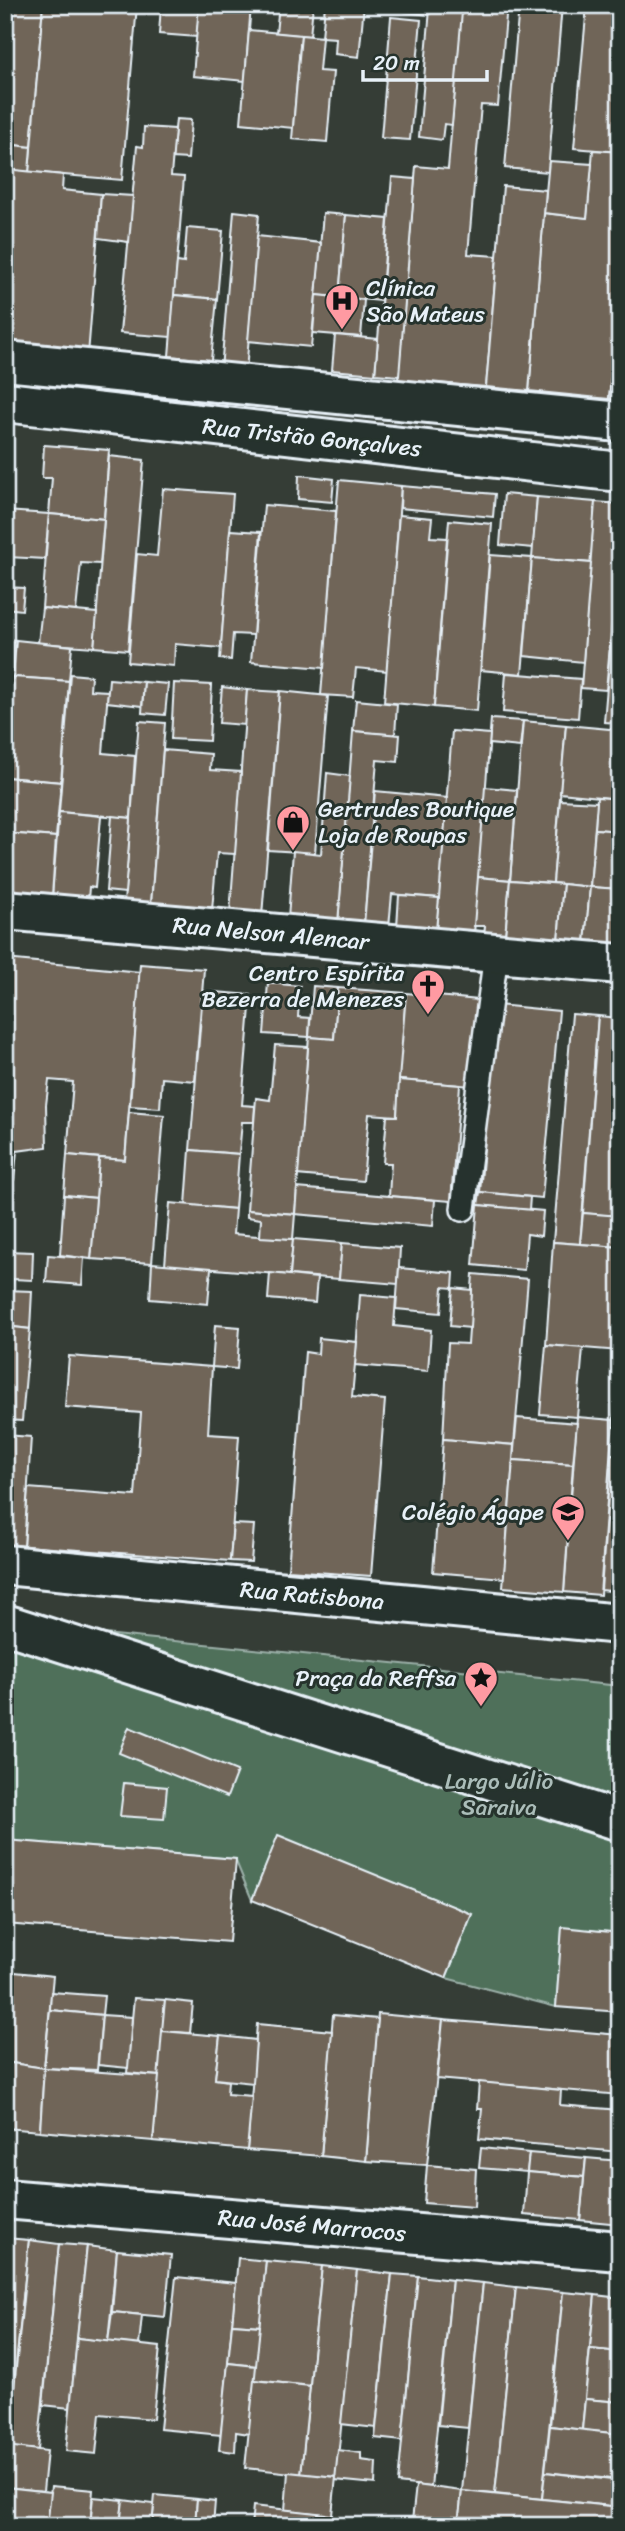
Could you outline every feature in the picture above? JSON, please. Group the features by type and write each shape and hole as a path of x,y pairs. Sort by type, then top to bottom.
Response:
{"street":[{"name":"Rua Tristão Gonçalves","path":"5,361 620,422"},
{"name":"Rua Tristão Gonçalves","path":"5,402 620,472"},
{"name":"Rua Nelson Alencar","path":"5,910 620,964"},
{"name":"Rua Ratisbona","path":"5,1565 620,1624"},
{"path":"5,1624 620,1821"},
{"name":"Rua José Marrocos","path":"5,2199 620,2251"}],"lane":[{"path":"463,1209 496,953"}],"green space":[{"name":"Largo Júlio Saraiva","path":"5,1624 620,1686 620,1933 562,1928 556,2007 446,1978 472,1914 278,1836 252,1900 235,1859 5,1840"}],"building":[{"path":"6,5 43,5 31,147 5,144"},
{"path":"43,5 137,5 122,180 29,172"},
{"path":"161,5 199,5 197,37 159,34"},
{"path":"199,5 251,5 245,81 193,76"},
{"path":"279,5 313,5 310,36 276,33"},
{"path":"325,5 364,5 359,57 335,54 336,38 322,37"},
{"path":"405,5 430,5 429,15 405,12"},
{"path":"462,5 507,5 498,106 481,105 468,254 497,256 486,387 398,380 416,166 448,169"},
{"path":"519,5 562,5 548,172 505,168"},
{"path":"587,5 620,5 620,152 574,148"},
{"path":"430,9 462,12 452,125 444,124 442,140 419,137"},
{"path":"391,17 421,20 410,140 381,138"},
{"path":"249,30 301,35 293,128 241,123"},
{"path":"301,35 322,37 319,71 333,72 327,142 292,139"},
{"path":"176,119 191,120 188,159 172,158"},
{"path":"144,127 175,129 171,176 184,177 171,337 120,333 137,146 143,147"},
{"path":"5,144 31,147 29,172 5,169"},
{"path":"593,150 620,152 620,279 609,399 529,391 544,213 587,218"},
{"path":"549,161 592,164 587,218 544,213"},
{"path":"5,169 63,175 62,190 101,194 88,355 5,347"},
{"path":"392,177 415,179 399,376 375,374"},
{"path":"503,186 546,190 529,391 486,387"},
{"path":"101,194 133,196 129,242 98,238"},
{"path":"234,211 259,214 246,372 221,370"},
{"path":"323,213 346,215 339,297 316,295"},
{"path":"346,215 388,219 381,301 339,297"},
{"path":"187,228 223,231 217,299 174,295 177,262 184,263"},
{"path":"257,236 321,243 311,347 248,341"},
{"path":"620,279 620,400 609,399"},
{"path":"174,295 217,299 211,360 169,356"},
{"path":"316,295 364,300 361,337 313,333"},
{"path":"335,335 378,339 375,374 332,370"},
{"path":"44,445 109,450 104,519 49,514 52,478 42,478"},
{"path":"109,456 144,460 128,650 94,647"},
{"path":"299,475 334,479 332,502 298,499"},
{"path":"339,480 401,486 387,671 356,668 353,697 321,695"},
{"path":"401,486 495,494 493,517 400,508"},
{"path":"163,489 233,494 221,648 175,644 174,666 128,662 137,554 157,556"},
{"path":"504,494 537,497 533,548 500,545"},
{"path":"537,497 595,502 591,563 532,558"},
{"path":"595,502 620,504 620,532 606,690 581,688"},
{"path":"264,505 336,511 324,668 251,662"},
{"path":"5,511 49,514 45,559 8,557 6,584"},
{"path":"49,514 104,519 100,564 81,563 76,611 42,608"},
{"path":"399,515 432,518 430,537 447,538 434,707 384,702"},
{"path":"449,520 492,524 477,711 434,707"},
{"path":"230,530 261,532 253,635 233,634 231,660 220,659"},
{"path":"620,532 620,723 604,722"},
{"path":"490,555 532,558 522,674 481,670"},
{"path":"532,558 591,563 583,662 524,656"},
{"path":"5,587 24,588 22,610 5,608"},
{"path":"42,608 97,613 94,647 38,643"},
{"path":"5,639 16,640 14,669 5,668"},
{"path":"16,640 72,646 69,681 13,677"},
{"path":"506,673 581,679 578,718 503,712"},
{"path":"70,674 91,676 90,690 108,691 103,753 135,756 131,818 59,812"},
{"path":"5,676 13,677 10,717 5,716"},
{"path":"13,677 69,681 61,782 5,777"},
{"path":"109,679 144,682 142,706 107,702"},
{"path":"144,682 168,684 165,715 142,713"},
{"path":"174,683 212,685 209,741 171,739"},
{"path":"222,687 247,690 245,725 219,723"},
{"path":"247,690 280,692 262,916 230,913"},
{"path":"280,691 328,696 315,853 268,850"},
{"path":"356,700 397,704 395,735 353,731"},
{"path":"491,719 523,721 520,747 489,744"},
{"path":"139,721 165,723 151,905 124,902"},
{"path":"523,721 566,725 553,883 510,880"},
{"path":"566,725 620,730 620,799 560,793"},
{"path":"353,731 400,735 398,762 377,760 364,925 338,923"},
{"path":"452,731 490,734 474,934 436,930"},
{"path":"163,750 211,754 210,770 241,772 235,854 217,853 212,910 151,905"},
{"path":"327,773 350,776 338,923 288,918 293,851 321,854"},
{"path":"5,777 61,782 56,837 5,833"},
{"path":"485,787 517,790 510,880 478,877"},
{"path":"375,791 447,798 439,898 392,894 389,927 364,925"},
{"path":"597,797 620,799 620,831 595,829"},
{"path":"560,800 597,802 590,887 553,883"},
{"path":"59,812 101,816 95,888 89,887 88,900 52,896"},
{"path":"112,816 131,818 125,893 106,891"},
{"path":"595,829 620,831 620,889 590,887"},
{"path":"5,833 56,837 52,896 5,893"},
{"path":"478,877 510,880 505,937 484,935 485,926 474,926"},
{"path":"510,880 563,884 558,941 505,937"},
{"path":"563,884 590,887 585,944 558,941"},
{"path":"590,887 620,889 620,947 585,944"},
{"path":"399,895 439,898 436,930 397,927"},
{"path":"5,959 140,972 125,1160 67,1155 73,1082 49,1080 46,1105 47,1147 17,1151 14,1180 5,1186"},
{"path":"140,964 204,969 195,1081 162,1078 160,1108 130,1106"},
{"path":"268,983 300,986 298,1017 310,1018 309,1037 264,1034"},
{"path":"313,986 338,988 334,1039 309,1037"},
{"path":"338,988 406,993 397,1116 369,1114 363,1181 297,1175 309,1037 334,1039"},
{"path":"203,991 251,995 242,1105 255,1106 254,1122 242,1122 239,1154 190,1150"},
{"path":"406,993 478,1000 472,1086 399,1080"},
{"path":"497,1005 559,1011 542,1198 480,1192"},
{"path":"572,1014 598,1016 580,1244 553,1242"},
{"path":"598,1016 620,1018 620,1149 614,1216 583,1213"},
{"path":"275,1045 308,1047 295,1214 247,1210 256,1098 270,1100"},
{"path":"399,1080 460,1085 451,1201 389,1196 391,1163 383,1163 387,1116 397,1116"},
{"path":"129,1112 164,1115 152,1263 91,1259 99,1158 125,1160"},
{"path":"620,1149 620,1208 615,1207"},
{"path":"190,1150 239,1154 235,1209 186,1205"},
{"path":"67,1155 99,1158 96,1198 64,1195"},
{"path":"297,1188 435,1200 433,1226 295,1214"},
{"path":"480,1192 530,1197 529,1210 478,1205"},
{"path":"64,1195 96,1198 91,1259 60,1255"},
{"path":"170,1203 235,1209 233,1234 293,1239 290,1275 165,1265"},
{"path":"478,1205 543,1211 541,1236 527,1234 524,1270 473,1265"},
{"path":"247,1210 295,1214 293,1239 260,1237 261,1219 247,1217"},
{"path":"583,1213 620,1216 620,1247 580,1244"},
{"path":"293,1239 342,1243 339,1279 290,1275"},
{"path":"553,1242 620,1247 620,1351 546,1345"},
{"path":"342,1243 400,1248 398,1284 339,1279"},
{"path":"5,1251 33,1252 32,1280 13,1279 12,1290 5,1290"},
{"path":"48,1255 84,1258 82,1285 46,1282"},
{"path":"152,1263 211,1268 208,1304 150,1299"},
{"path":"399,1268 454,1273 453,1288 443,1287 441,1313 396,1309"},
{"path":"270,1273 317,1278 315,1303 268,1299"},
{"path":"473,1274 528,1279 514,1445 443,1439 448,1343 468,1344"},
{"path":"453,1288 472,1290 470,1328 450,1326"},
{"path":"5,1290 32,1291 30,1329 5,1326"},
{"path":"360,1295 396,1298 394,1326 431,1330 428,1371 355,1365"},
{"path":"215,1325 240,1327 237,1369 212,1367"},
{"path":"5,1326 30,1329 22,1421 5,1420"},
{"path":"319,1338 357,1342 352,1397 385,1400 371,1576 288,1570 305,1352 318,1354"},
{"path":"546,1345 583,1348 577,1417 540,1414"},
{"path":"619,1351 620,1397 615,1397"},
{"path":"69,1356 212,1367 208,1434 239,1436 230,1561 24,1546 28,1488 135,1496 141,1413 65,1407"},
{"path":"615,1397 620,1397 620,1427 613,1427"},
{"path":"577,1417 613,1420 600,1595 564,1592"},
{"path":"517,1418 577,1423 573,1464 513,1460"},
{"path":"5,1435 31,1437 24,1546 5,1544"},
{"path":"443,1439 514,1445 504,1578 433,1572"},
{"path":"611,1454 620,1455 620,1592 601,1590"},
{"path":"513,1460 573,1464 564,1592 503,1587"},
{"path":"233,1524 254,1525 251,1562 230,1561"},
{"path":"129,1727 237,1771 227,1797 119,1753"},
{"path":"124,1783 167,1787 164,1819 120,1816"},
{"path":"278,1835 472,1914 446,1978 252,1900"},
{"path":"5,1840 236,1859 229,1942 5,1924"},
{"path":"562,1927 620,1933 620,2012 556,2007"},
{"path":"5,1971 53,1976 44,2068 5,2062"},
{"path":"51,1992 104,1996 102,2015 50,2010"},
{"path":"134,1998 165,2000 159,2076 127,2073"},
{"path":"165,2000 193,2003 190,2033 162,2031"},
{"path":"50,2010 102,2015 97,2070 44,2068"},
{"path":"378,2014 443,2020 427,2165 366,2161"},
{"path":"102,2015 132,2017 128,2068 98,2065"},
{"path":"333,2015 378,2019 366,2161 321,2156"},
{"path":"443,2020 620,2035 620,2095 437,2079"},
{"path":"257,2024 332,2031 321,2156 247,2150"},
{"path":"162,2031 220,2036 215,2079 228,2081 227,2094 252,2096 247,2150 153,2141"},
{"path":"220,2036 256,2040 253,2083 215,2079"},
{"path":"5,2062 44,2068 40,2131 5,2128"},
{"path":"44,2068 159,2076 153,2141 40,2131"},
{"path":"479,2082 561,2090 560,2105 620,2110 620,2152 479,2139 482,2109 477,2109"},
{"path":"481,2148 529,2153 527,2172 479,2168"},
{"path":"529,2153 586,2158 584,2177 527,2172"},
{"path":"586,2158 620,2161 620,2224 580,2220"},
{"path":"427,2165 476,2169 474,2207 424,2203"},
{"path":"527,2172 584,2177 580,2220 524,2215"},
{"path":"5,2238 29,2240 15,2374 5,2373"},
{"path":"29,2240 59,2244 38,2450 8,2447"},
{"path":"59,2244 87,2246 70,2408 43,2405"},
{"path":"87,2246 117,2250 108,2342 77,2338"},
{"path":"117,2250 171,2255 165,2317 112,2312"},
{"path":"238,2258 266,2261 260,2326 232,2324"},
{"path":"266,2261 322,2266 310,2386 254,2380"},
{"path":"322,2266 357,2270 336,2477 301,2474"},
{"path":"357,2270 392,2274 376,2428 341,2424"},
{"path":"392,2274 418,2276 402,2441 375,2438"},
{"path":"418,2276 452,2280 431,2487 398,2483"},
{"path":"176,2277 236,2283 221,2435 160,2429"},
{"path":"452,2280 483,2283 468,2428 438,2425"},
{"path":"483,2283 516,2287 495,2494 462,2491"},
{"path":"516,2287 563,2292 542,2499 495,2494"},
{"path":"563,2292 595,2295 582,2430 550,2426"},
{"path":"595,2295 620,2298 620,2352 590,2349"},
{"path":"112,2312 142,2315 139,2345 108,2342"},
{"path":"232,2324 260,2326 256,2366 228,2363"},
{"path":"77,2338 160,2347 153,2419 100,2414 96,2454 66,2451"},
{"path":"590,2349 620,2352 620,2402 585,2399"},
{"path":"228,2363 256,2366 249,2434 236,2432 235,2452 219,2450"},
{"path":"254,2380 310,2386 301,2474 245,2468"},
{"path":"585,2399 620,2402 620,2434 582,2430"},
{"path":"550,2426 620,2434 620,2480 545,2472"},
{"path":"6,2446 47,2451 43,2491 5,2487"},
{"path":"338,2450 361,2453 361,2460 376,2462 375,2484 335,2480"},
{"path":"288,2472 336,2477 332,2515 285,2510"},
{"path":"545,2472 620,2481 620,2507 542,2499"},
{"path":"416,2485 462,2491 458,2525 412,2521"},
{"path":"51,2486 93,2490 90,2526 47,2526"},
{"path":"5,2487 51,2492 47,2526 5,2526"},
{"path":"462,2491 620,2507 619,2526 458,2525"},
{"path":"155,2495 197,2499 195,2526 152,2526"},
{"path":"93,2497 123,2500 120,2526 90,2526"},
{"path":"197,2499 215,2501 213,2526 195,2526"},
{"path":"123,2500 154,2504 152,2526 120,2526"},
{"path":"253,2506 325,2514 323,2526 251,2526"}],"place":[{"name":"Clínica São Mateus","path":"342,331"},
{"name":"Gertrudes Boutique Loja de Roupas","path":"293,852"},
{"name":"Centro Espírita Bezerra de Menezes","path":"428,1016"},
{"name":"Colégio Ágape","path":"568,1542"},
{"name":"Praça da Reffsa","path":"481,1708"}]}
